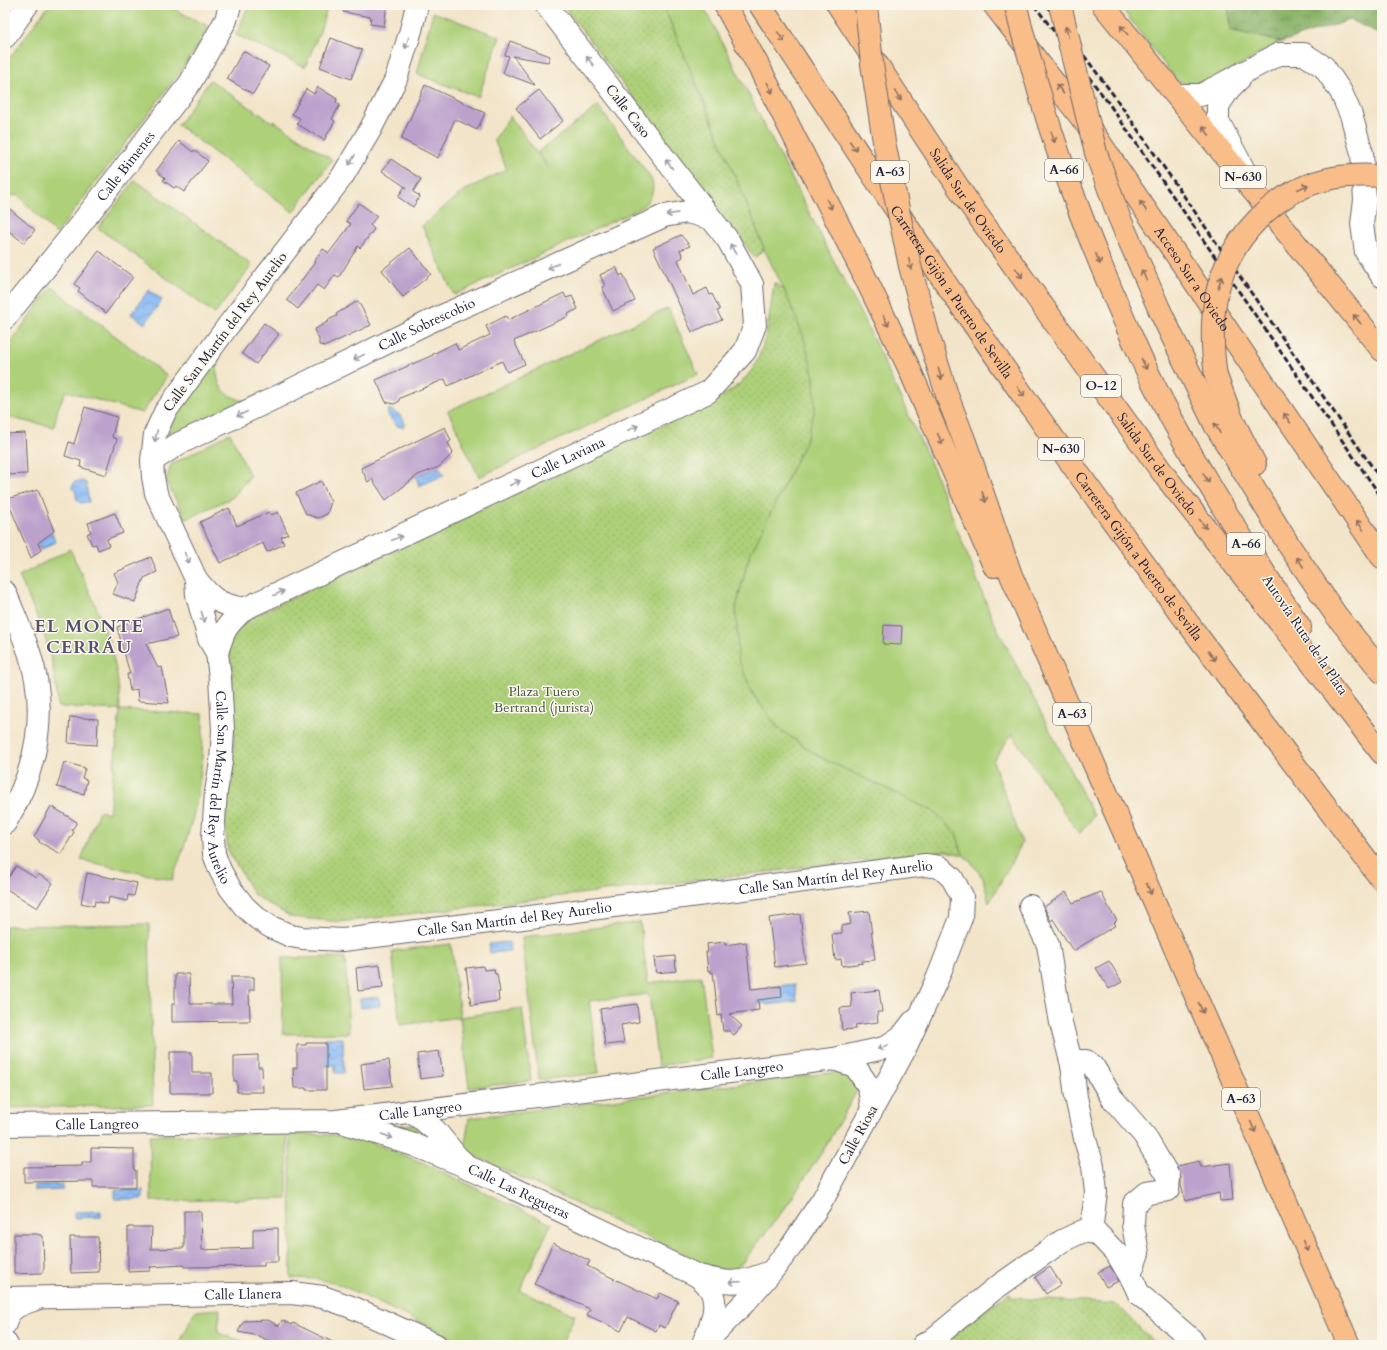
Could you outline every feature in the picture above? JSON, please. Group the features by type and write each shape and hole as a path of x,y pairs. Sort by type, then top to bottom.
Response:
{"highway":[{"path":"724,5 760,69 889,326 909,368 1035,661 1134,853"},
{"name":"Carretera Gijón a Puerto de Sevilla","path":"760,5 918,243 1066,456 1232,682 1382,880"},
{"name":"Salida Sur de Oviedo","path":"838,5 968,202 1165,476 1382,753"},
{"name":"A-63","path":"866,5 872,64 884,142 910,266 929,337 948,398 965,442 1011,575 1349,1345"},
{"name":"Acceso Sur a Oviedo","path":"994,5 1094,134 1382,557"},
{"name":"Autovía Ruta de la Plata","path":"1016,5 1042,104 1061,162 1096,256 1154,386 1181,436 1252,554 1382,750"},
{"name":"A-66","path":"1060,5 1096,153 1119,217 1160,311 1215,425 1290,547 1336,616 1382,672"},
{"name":"N-630","path":"1103,5 1382,350"},
{"path":"1382,176 1334,178 1312,183 1294,191 1278,202 1250,228 1228,260 1222,277 1216,296 1212,339 1216,376 1232,419 1250,457 1382,666"}],"street":[{"name":"Calle Bimenes","path":"5,318 83,221 190,83 226,20 230,5"},
{"name":"Calle San Martín del Rey Aurelio","path":"417,5 396,78 370,130 342,177 227,327 165,412 155,434 152,461 156,493 196,579 197,595 209,639 217,653 223,730 222,762 214,815 213,836 214,854 220,870 230,888 244,906 257,918 271,927 292,936 322,940 343,940 515,919 925,865 940,867 952,878 962,896"},
{"name":"Calle Caso","path":"546,5 710,218"},
{"path":"5,37 17,17"},
{"path":"1177,95 1201,95 1254,66 1280,54 1304,54 1324,67 1341,92 1362,153 1365,200 1362,224 1366,252 1382,276"},
{"path":"1254,66 1229,89 1218,106 1218,121 1258,196"},
{"name":"Calle Sobrescobio","path":"152,461 178,444 431,321 664,216 687,212 710,218"},
{"name":"Calle Laviana","path":"217,653 224,631 230,622 244,609 708,392 745,351 755,324 752,284 728,240 710,218"},
{"path":"196,579 206,591 225,605 244,609"},
{"path":"5,592 29,654 38,701 38,728 28,776 17,804 5,823"},
{"name":"Calle Riosa","path":"703,1345 747,1300 772,1271 793,1244 823,1198 903,1053 922,1012 961,918 962,896"},
{"path":"1030,906 1048,945 1061,1023 1072,1065 1076,1097 1093,1166 1096,1192 1091,1232"},
{"name":"Calle Langreo","path":"5,1125 336,1121 460,1106 834,1059 884,1048 902,1036 922,1012"},
{"path":"834,1059 855,1066 869,1087 872,1110"},
{"path":"1072,1065 1078,1061 1086,1061 1093,1066 1112,1098 1144,1134 1169,1177 1168,1190 1146,1193 1134,1204 1133,1225 1138,1253 1130,1275"},
{"path":"447,1145 450,1128 460,1106"},
{"path":"409,1111 435,1130 458,1158 477,1171"},
{"name":"Calle Las Regueras","path":"336,1121 414,1145 477,1171 696,1275 734,1283 751,1280 772,1271"},
{"path":"923,1345 932,1340 993,1290 1062,1241 1084,1231 1097,1233 1117,1254 1130,1275 1139,1294 1191,1339 1195,1345"},
{"name":"Calle Las Regueras","path":"696,1275 708,1286 714,1298 712,1323 703,1345"},
{"name":"Calle Llanera","path":"5,1298 292,1293 323,1297 354,1308 436,1345"},
{"name":"Calle Llanera","path":"5,1324 6,1320 16,1306 41,1297"}],"green space":[{"path":"49,5 165,5 208,26 203,38 180,72 56,234 18,195 5,197 5,64"},
{"path":"249,5 328,5 320,31 305,67 236,35"},
{"path":"563,5 663,5 753,219 764,249 755,258"},
{"path":"663,5 703,5 867,326 934,470 992,618 1094,816 1079,834 1012,734 993,761 1022,843 989,903 983,878 971,862 963,855 956,833 933,811 820,757 779,729 754,696 737,659 736,608 748,559 765,522 784,289 764,249 753,219"},
{"path":"1119,5 1228,5 1230,30 1281,42 1204,85 1190,87 1176,79"},
{"path":"1228,5 1382,5 1382,35 1350,20 1281,42 1230,30"},
{"path":"433,12 500,37 478,97 417,74"},
{"path":"210,80 273,123 274,121 332,160 293,212 178,125"},
{"path":"598,106 651,178 653,188 651,196 646,203 639,209 454,295 422,226 464,191 507,169 494,140 510,116 548,168 538,152"},
{"path":"135,180 252,265 215,314 98,228"},
{"name":"Plaza Tuero Bertrand (jurista)","path":"774,283 784,289 803,335 814,377 815,409 807,438 748,559 736,608 738,659 754,696 779,729 820,757 933,811 956,833 963,855 946,851 340,922 291,917 254,895 228,850 225,823 234,743 232,671 228,643 247,619 725,395 747,376 754,367 759,356 769,319"},
{"path":"52,287 167,376 142,413 66,391 58,408 54,427 5,417 5,352 10,343"},
{"path":"668,308 698,374 479,477 448,411"},
{"path":"219,355 217,372 220,385 229,395 245,401 170,436 167,431 168,425"},
{"path":"230,433 250,476 233,497 186,519 166,481 171,465"},
{"path":"70,549 97,608 110,646 119,688 120,710 58,707 52,663 46,641 19,576"},
{"path":"120,710 203,714 202,759 196,803 189,833 172,880 81,860 99,811 109,813"},
{"path":"640,922 648,983 701,976 712,1058 658,1066 649,994 589,1001 599,1073 539,1080 522,937"},
{"path":"149,924 153,1105 5,1108 5,926"},
{"path":"451,944 460,1017 400,1025 392,951"},
{"path":"345,957 349,1033 283,1034 282,958"},
{"path":"522,1008 531,1081 469,1088 460,1017"},
{"path":"845,1071 858,1089 824,1149 785,1208 743,1262 737,1267 730,1269 715,1269 464,1151 469,1118"},
{"path":"413,1124 438,1145 383,1127"},
{"path":"287,1133 287,1199 151,1201 150,1135"},
{"path":"290,1134 333,1135 366,1140 428,1165 551,1224 520,1290 575,1315 561,1345 468,1345 343,1286 318,1279 291,1278"},
{"path":"1009,1293 1013,1298 1117,1304 1156,1345 943,1344 967,1323"},
{"path":"220,1309 218,1333 253,1345 179,1345 195,1311"}],"water":[{"path":"149,290 162,300 145,324 131,314"},
{"path":"389,409 397,413 403,419 405,424 403,427 397,426 387,414"},
{"path":"439,467 444,475 419,486 416,476"},
{"path":"82,481 86,483 89,502 80,503 77,500 75,490 72,488 74,482"},
{"path":"52,533 56,542 41,550 38,543"},
{"path":"509,942 510,951 490,953 489,944"},
{"path":"795,984 797,1001 767,1005 766,1003 758,1004 758,1000 770,998 768,987"},
{"path":"379,997 380,1006 361,1008 360,999"},
{"path":"325,1038 343,1038 344,1073 335,1073 335,1065 326,1066"},
{"path":"63,1184 63,1190 34,1191 34,1185"},
{"path":"115,1190 143,1190 143,1199 115,1199"},
{"path":"101,1211 101,1217 74,1218 74,1212"}],"building":[{"path":"343,5 387,5 384,26 370,24 371,17 343,12"},
{"path":"331,38 362,50 351,79 320,67"},
{"path":"510,41 550,56 548,62 513,56 535,85 503,73 509,56 505,55"},
{"path":"243,51 269,66 253,94 227,79"},
{"path":"425,85 485,113 477,130 455,119 438,158 401,139"},
{"path":"318,87 337,99 336,102 340,105 332,119 335,121 324,140 297,124 300,118 292,114 306,89 314,94"},
{"path":"539,90 563,121 540,139 516,108"},
{"path":"179,141 208,161 184,192 176,186 174,188 163,180 165,178 156,171"},
{"path":"391,159 421,179 413,192 420,196 413,207 398,197 405,186 382,171"},
{"path":"359,203 377,216 370,225 374,229 360,248 358,246 339,277 335,275 324,290 317,285 298,309 287,300 323,249 329,253 351,224 346,221"},
{"path":"5,205 35,230 24,243 5,228"},
{"path":"681,235 690,246 680,250 683,257 678,260 693,295 707,288 710,295 712,294 720,310 717,311 722,320 692,332 653,248"},
{"path":"410,248 431,274 403,297 382,270"},
{"path":"99,251 133,277 106,313 78,291 80,288 74,284"},
{"path":"616,267 620,276 623,274 635,301 613,311 602,287 605,286 600,275"},
{"path":"564,293 566,298 572,296 578,309 568,314 569,316 514,341 525,364 507,372 502,361 448,386 445,379 400,398 398,402 394,404 386,402 376,380 433,355 455,343 458,350 490,335 486,326 506,316 508,320"},
{"path":"358,301 371,325 326,346 319,345 319,339 314,330 329,321 328,320 337,316 336,314"},
{"path":"264,323 279,334 256,364 242,353"},
{"path":"85,407 117,417 112,437 117,439 106,475 80,467 81,461 65,456 69,442 74,444"},
{"path":"445,427 451,441 448,443 453,453 439,467 418,475 386,500 372,479 368,482 361,468"},
{"path":"25,433 27,474 5,475 5,434"},
{"path":"321,481 331,502 327,514 318,518 306,514 296,493"},
{"path":"38,490 54,531 38,543 41,550 31,558 7,499"},
{"path":"229,508 237,526 269,512 271,515 278,512 288,534 281,537 284,544 267,552 263,543 220,563 200,522"},
{"path":"115,513 123,533 107,539 109,546 98,550 96,544 92,545 87,534 91,532 88,523"},
{"path":"151,557 157,572 144,578 135,602 113,594 118,582 114,573"},
{"path":"168,608 177,637 146,644 158,668 162,667 169,703 138,701 137,689 130,691 127,674 130,674 117,627"},
{"path":"884,625 902,626 901,645 883,644"},
{"path":"70,717 98,719 97,745 68,743"},
{"path":"64,762 85,768 82,778 87,780 84,794 57,787"},
{"path":"51,806 77,822 72,830 74,832 61,854 39,842 39,840 34,837"},
{"path":"16,866 36,878 38,874 53,883 37,908 5,888 5,883"},
{"path":"87,873 137,883 134,896 128,895 127,901 109,897 108,904 95,901 94,906 81,903"},
{"path":"1066,892 1073,903 1101,892 1117,920 1114,923 1116,925 1073,951 1053,919 1051,921 1044,907"},
{"path":"869,911 875,960 862,961 863,963 842,966 841,959 835,960 832,934 842,933 842,926 851,924 849,913"},
{"path":"800,914 806,963 775,967 769,918"},
{"path":"725,942 725,945 746,942 751,989 781,986 782,997 758,1000 759,1010 729,1014 742,1026 734,1035 729,1031 723,1031 721,1015 718,1016 713,972 711,973 711,970 708,971 706,952 708,952 707,944"},
{"path":"675,956 676,971 656,973 654,958"},
{"path":"1109,961 1122,982 1109,989 1096,968"},
{"path":"380,965 383,988 358,991 356,968"},
{"path":"483,966 484,970 494,969 495,974 497,974 500,992 498,992 499,1001 471,1005 466,968"},
{"path":"175,974 189,974 190,1004 232,1004 231,977 254,977 254,990 249,990 250,1021 172,1022 172,1004 175,1004"},
{"path":"879,990 882,1012 877,1012 878,1022 855,1025 856,1029 842,1030 840,1008 852,1007 851,993"},
{"path":"637,1004 639,1022 621,1025 624,1043 605,1045 600,1009"},
{"path":"306,1043 326,1043 326,1090 306,1090 306,1088 294,1088 293,1068 297,1068 297,1045 306,1045"},
{"path":"439,1051 443,1076 420,1079 417,1054"},
{"path":"170,1052 192,1052 192,1073 212,1073 212,1093 170,1093"},
{"path":"258,1055 258,1067 262,1067 263,1092 237,1092 237,1081 234,1081 234,1056"},
{"path":"389,1060 392,1086 364,1089 361,1064"},
{"path":"91,1148 134,1149 136,1187 93,1187 93,1181 24,1182 24,1167 82,1166 82,1162 91,1162"},
{"path":"1199,1161 1201,1167 1230,1163 1233,1200 1220,1201 1219,1193 1185,1201 1181,1178 1177,1166"},
{"path":"184,1211 201,1211 202,1250 253,1248 253,1229 278,1228 278,1262 264,1262 264,1266 184,1267 184,1265 150,1267 150,1271 128,1272 128,1227 152,1227 151,1249 184,1248"},
{"path":"14,1234 37,1234 43,1236 44,1268 42,1273 14,1274"},
{"path":"70,1237 98,1237 99,1272 71,1273"},
{"path":"553,1243 590,1261 587,1266 657,1299 660,1293 678,1301 665,1328 659,1325 656,1331 628,1317 621,1331 587,1315 590,1309 534,1284"},
{"path":"1110,1266 1119,1281 1106,1287 1098,1272"},
{"path":"1050,1267 1061,1284 1046,1294 1035,1277"},
{"path":"268,1320 279,1326 282,1320 292,1325 293,1323 339,1345 278,1345 259,1336 238,1332 244,1321"}],"railway":[{"path":"1034,5 1107,101 1382,498"},
{"path":"1046,5 1115,97 1382,481"}],"district":[{"name":"EL MONTE CERRÁU","path":"89,636"}]}
